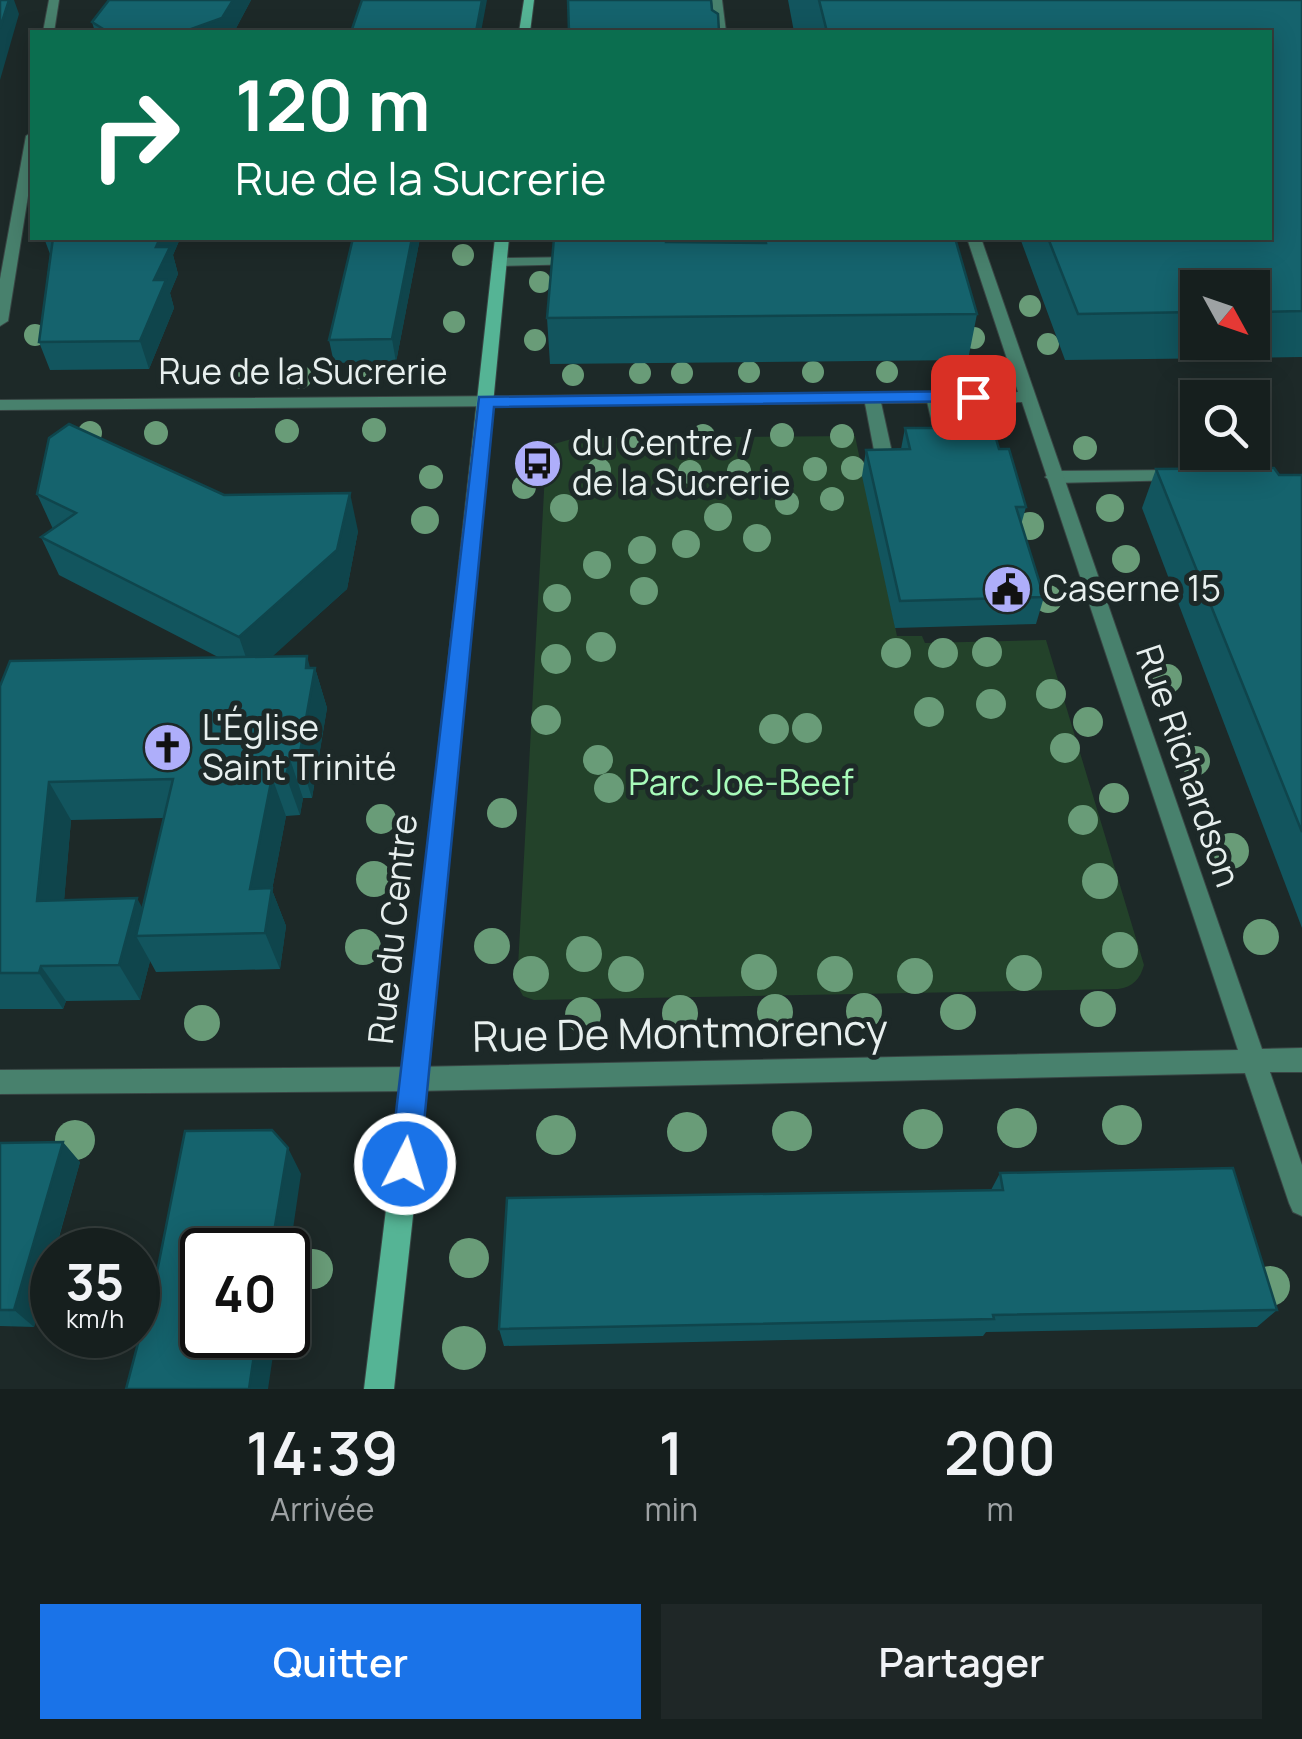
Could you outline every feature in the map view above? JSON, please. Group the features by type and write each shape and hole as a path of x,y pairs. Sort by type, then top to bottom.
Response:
{"street":[{"path":"49,30 54,0"},
{"path":"525,30 529,0"},
{"path":"717,0 720,30"},
{"path":"0,322 30,148"},
{"name":"Rue du Centre","path":"379,1389 502,240"},
{"name":"Rue Richardson","path":"975,240 1302,1201"},
{"path":"499,262 589,261"},
{"path":"934,397 947,455"},
{"name":"Rue de la Sucrerie","path":"0,405 1027,397"},
{"path":"872,398 886,466"},
{"path":"1054,477 1203,476"},
{"name":"Rue De Montmorency","path":"0,1082 415,1079 1302,1060"}],"green space":[{"name":"Parc Joe-Beef","path":"855,436 897,636 922,636 925,643 1046,640 1144,965 1140,974 1132,984 1118,989 534,1000 523,996 517,985 546,455 554,444 575,438"}],"building":[{"path":"0,0 9,0 0,28"},
{"path":"109,0 233,0 222,18 189,30 105,30 92,22"},
{"path":"362,0 482,0 476,30 352,30"},
{"path":"568,0 711,0 712,10 718,14 719,30 569,30"},
{"path":"819,0 1302,0 1302,311 1270,312 1270,270 1180,270 1180,312 1078,314 1049,240 1272,240 1272,30 826,30"},
{"path":"53,240 159,240 156,247 170,247 154,280 166,280 140,341 39,342"},
{"path":"353,240 412,240 392,339 329,340"},
{"path":"554,240 766,243 765,240 956,240 977,314 547,318"},
{"path":"69,424 224,495 350,493 337,550 239,637 41,537 76,513 37,494 49,438"},
{"path":"905,428 941,428 955,436 965,428 993,428 999,449 1009,449 1026,507 1016,507 1044,597 900,601 866,450 910,449"},
{"path":"1270,468 1279,475 1302,475 1302,832 1156,469"},
{"path":"307,656 306,668 315,668 299,758 290,759 286,776 272,777 250,889 272,888 265,933 136,936 173,779 49,782 37,901 137,898 119,965 41,966 39,973 0,973 0,686 10,661"},
{"path":"272,1130 288,1148 275,1228 180,1228 180,1358 254,1358 249,1389 126,1389 134,1358 160,1358 160,1257 185,1131"},
{"path":"63,1142 38,1228 30,1228 30,1255 14,1310 0,1310 0,1143"},
{"path":"1233,1168 1277,1310 499,1329 507,1198 1003,1190 1000,1173"}],"place":[{"name":"du Centre / de la Sucrerie","path":"537,463"},
{"name":"Caserne 15","path":"1008,589"},
{"name":"L'Église Saint Trinité","path":"167,748"}],"route":[{"path":"405,1164 486,401 973,397"}]}
